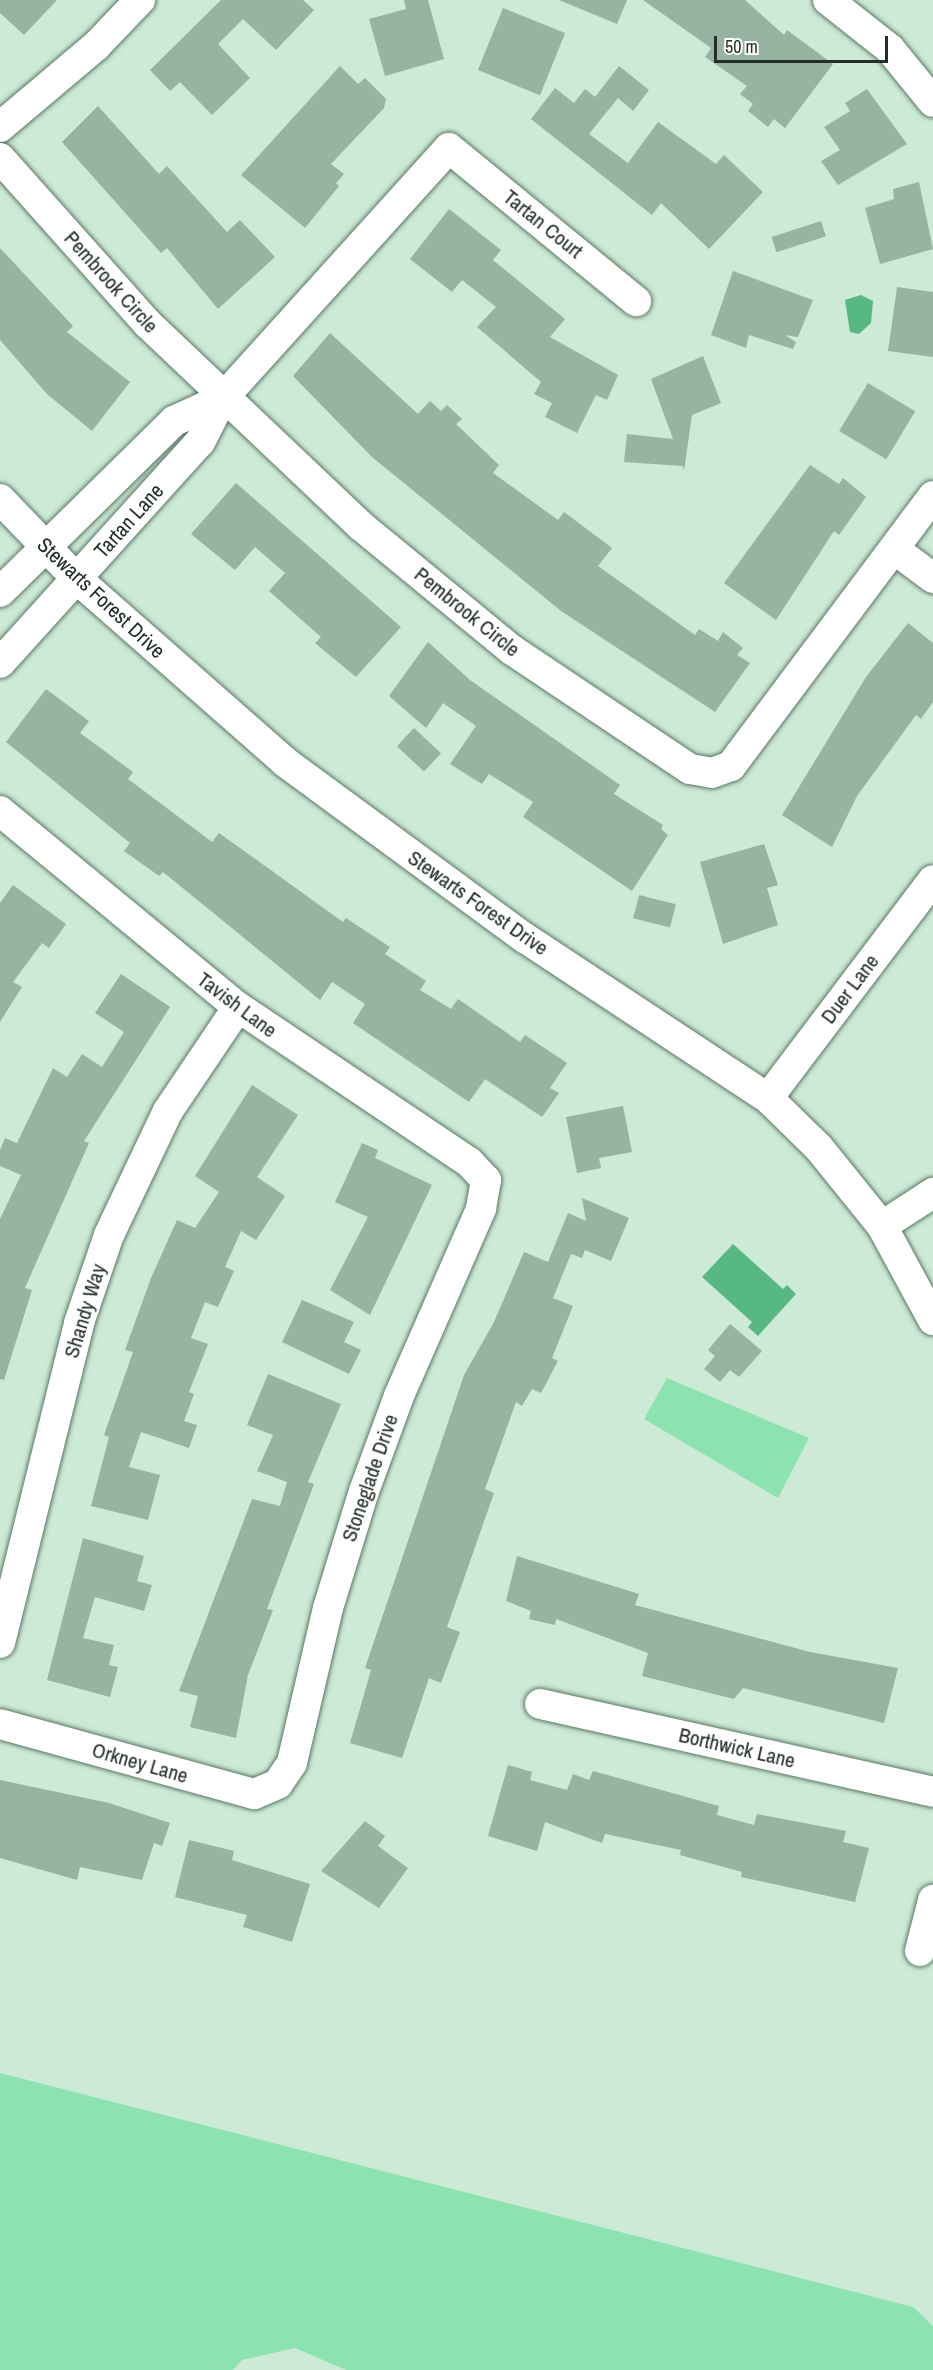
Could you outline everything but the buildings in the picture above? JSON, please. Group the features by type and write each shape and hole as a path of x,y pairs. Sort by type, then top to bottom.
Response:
{"street":[{"path":"0,127 96,46 140,0"},
{"path":"828,0 890,49 933,102"},
{"name":"Tartan Court","path":"449,148 636,301"},
{"name":"Tartan Lane","path":"0,663 200,442 222,399 449,148"},
{"name":"Pembrook Circle","path":"0,158 222,399 361,526 512,650 673,760 706,773 731,766 933,496"},
{"name":"Tartan Lane","path":"0,592 44,546 174,421 222,399"},
{"name":"Stewarts Forest Drive","path":"0,499 77,579 285,762 391,843 768,1098 819,1148 882,1226 933,1320"},
{"path":"894,549 933,578"},
{"name":"Tavish Lane","path":"1,814 238,1007 469,1162 486,1180"},
{"name":"Duer Lane","path":"768,1098 933,879"},
{"name":"Shandy Way","path":"0,1643 80,1323 109,1235 163,1120 238,1007"},
{"name":"Stoneglade Drive","path":"278,1784 292,1763 327,1608 364,1491 481,1209 486,1180"},
{"path":"882,1226 933,1193"},
{"name":"Borthwick Lane","path":"540,1704 933,1792"},
{"name":"Orkney Lane","path":"0,1724 254,1794 278,1784"},
{"path":"920,1951 933,1900"}],"shaded area":[{"path":"861,295 873,301 871,323 859,334 850,332 845,300"},
{"path":"733,1244 783,1289 787,1285 796,1294 758,1336 748,1327 752,1322 702,1277"},
{"path":"667,1378 809,1438 778,1498 644,1419"},
{"path":"0,2073 913,2307 933,2326 933,2370 346,2370 295,2348 242,2360 233,2370 0,2370"}]}
